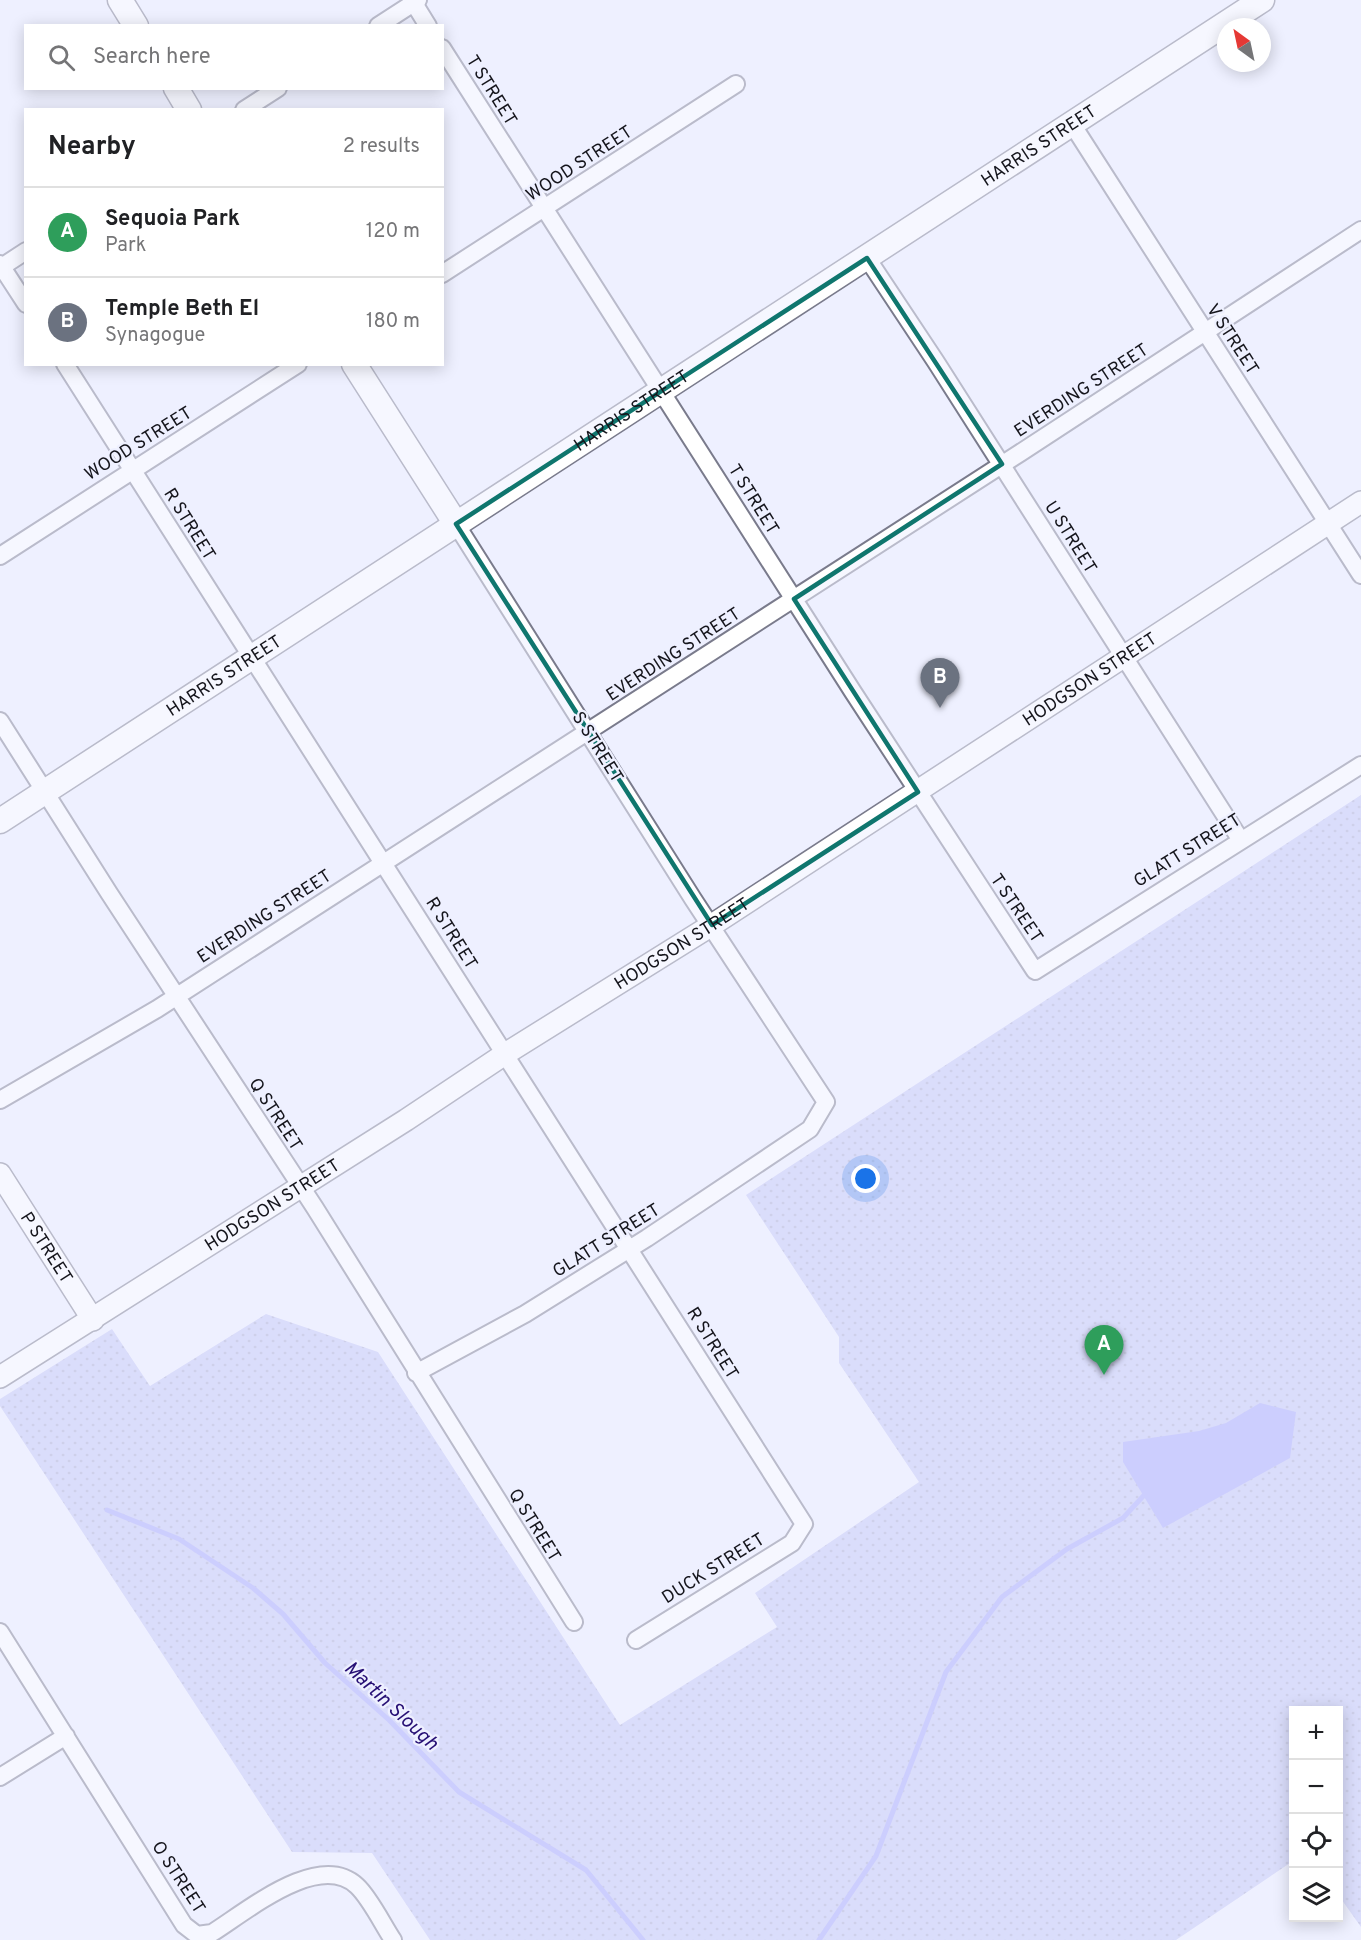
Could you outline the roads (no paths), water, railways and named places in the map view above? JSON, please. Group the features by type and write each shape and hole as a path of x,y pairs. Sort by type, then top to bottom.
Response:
{"main road":[{"path":"120,0 135,24"},
{"name":"HARRIS STREET","path":"0,821 1262,0"},
{"path":"177,90 188,108"},
{"name":"S STREET","path":"355,366 456,524"}],"street":[{"path":"381,24 414,1 427,24"},
{"name":"T STREET","path":"444,51 1035,971"},
{"name":"WOOD STREET","path":"444,273 736,84"},
{"path":"247,108 275,90"},
{"name":"V STREET","path":"1072,124 1361,575"},
{"name":"EVERDING STREET","path":"0,1100 177,996 384,861 589,732 1361,230"},
{"path":"24,252 1,266 24,301"},
{"name":"U STREET","path":"867,258 1002,464 1240,839"},
{"name":"R STREET","path":"66,366 384,861 804,1524"},
{"name":"WOOD STREET","path":"0,556 295,366"},
{"name":"HODGSON STREET","path":"0,1377 301,1187 505,1054 712,926 1361,502"},
{"name":"S STREET","path":"456,524 826,1102 810,1129"},
{"name":"Q STREET","path":"0,721 301,1187 574,1622"},
{"name":"GLATT STREET","path":"1035,971 1240,839 1361,765"},
{"name":"GLATT STREET","path":"417,1373 525,1314 630,1248 810,1129"},
{"name":"P STREET","path":"0,1174 93,1320"},
{"name":"DUCK STREET","path":"636,1640 792,1543 804,1524"},
{"name":"O STREET","path":"0,1632 184,1925 197,1935 212,1933 301,1878 331,1873 356,1885 393,1940"},
{"path":"0,1778 66,1736"}],"water":[{"path":"1260,1403 1296,1412 1290,1458 1163,1528 1123,1462 1123,1442 1199,1431 1226,1423"}],"waterway":[{"path":"819,1940 876,1856 946,1672 1002,1597 1067,1549 1123,1518 1147,1492"},
{"name":"Martin Slough","path":"107,1510 179,1539 253,1588 283,1614 325,1663 389,1720 459,1792 586,1870 643,1940"}],"place":[{"name":"Temple Beth El","path":"940,708"},
{"name":"Sequoia Park","path":"1104,1375"}]}
